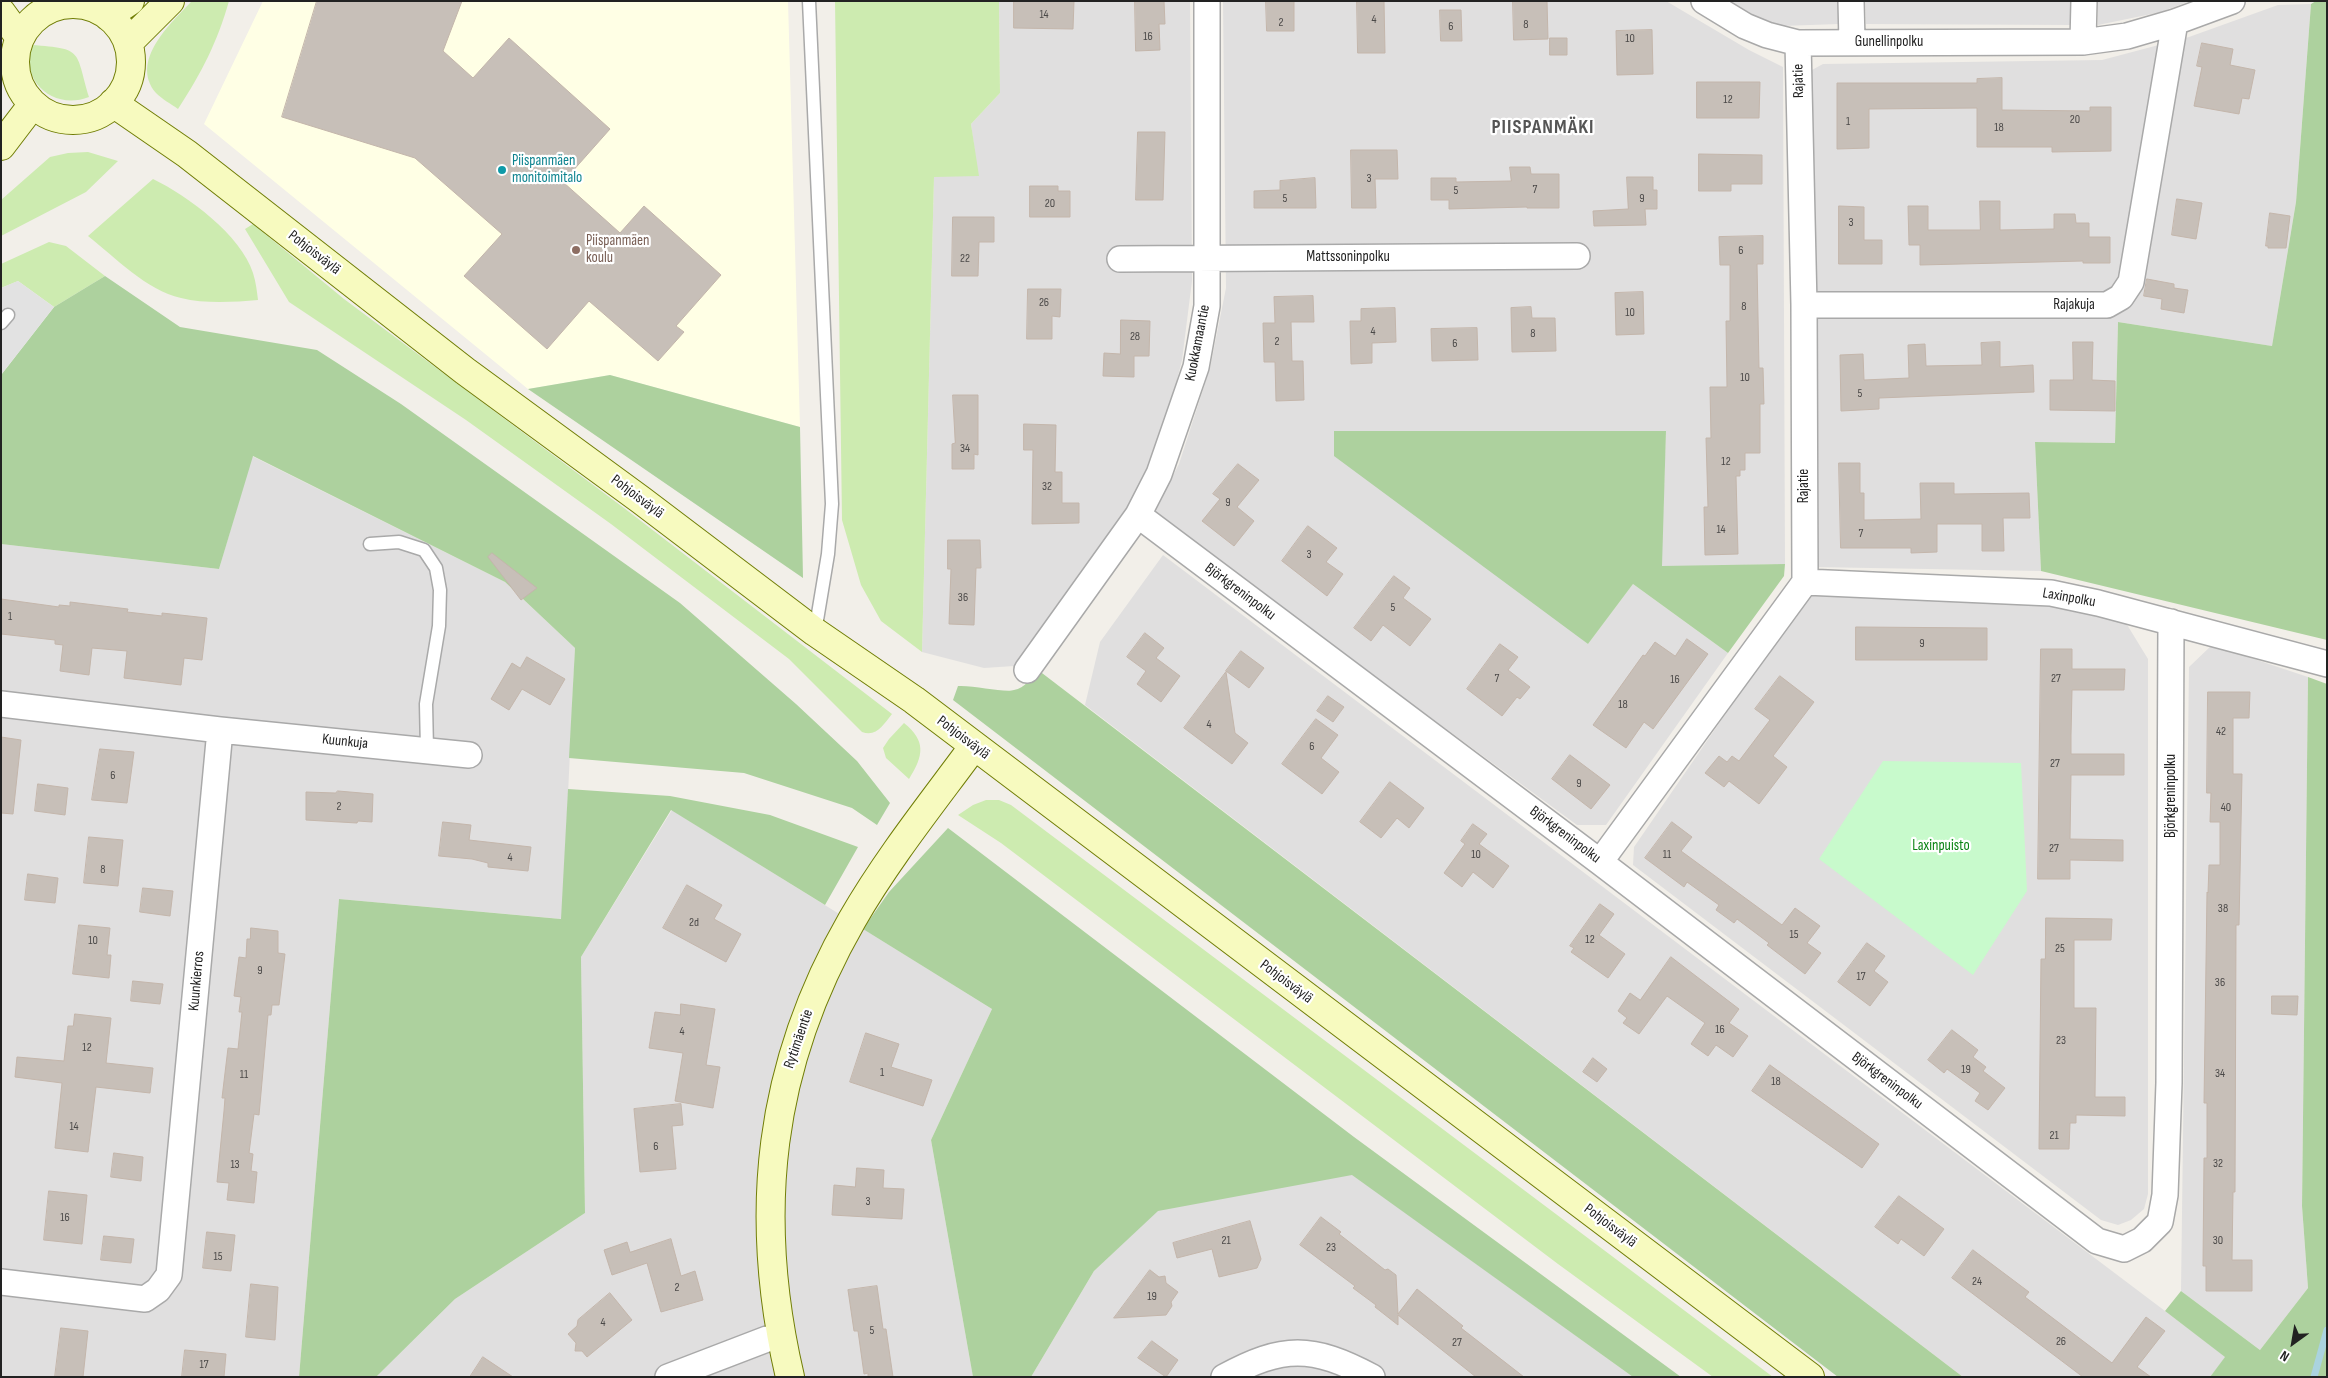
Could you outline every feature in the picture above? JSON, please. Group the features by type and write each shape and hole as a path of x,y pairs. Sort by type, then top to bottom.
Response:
{"main road":[{"path":"128,43 170,1"},
{"path":"51,4 83,5 96,9 119,9 123,33 128,43 130,54 129,77 125,87 113,103 94,116 78,120 62,119 47,114 33,104 22,90 16,73 15,55 20,38 30,23 51,4"},
{"path":"1,12 20,38"},
{"name":"Pohjoisväylä","path":"113,103 186,154 465,371 641,500 815,632 914,700 1810,1377"},
{"path":"1,146 33,104"},
{"name":"Rytimäentie","path":"790,1377 781,1338 770,1240 770,1186 780,1107 788,1071 828,964 852,919 899,847 974,746"}],"street":[{"name":"Kuokkamaantie","path":"1027,670 1138,515 1159,474 1196,367 1207,306 1207,1"},
{"name":"Gunellinpolku","path":"1704,1 1745,26 1767,35 1798,43 2083,42 2127,36 2175,22 2232,1"},
{"path":"1852,1 1852,42"},
{"path":"2083,42 2084,1"},
{"name":"Rajakuja","path":"1804,305 2107,305 2121,297 2131,282 2175,22"},
{"name":"Rajatie","path":"1798,43 1804,305 1804,582"},
{"name":"Mattssoninpolku","path":"1120,259 1577,256"},
{"name":"Björkgreninpolku","path":"1138,515 1600,862 2097,1241 2124,1249 2142,1240 2160,1222 2165,1195 2169,1083 2171,622"},
{"path":"1600,862 1804,582"},
{"name":"Laxinpolku","path":"1804,582 2051,593 2098,603 2327,664"},
{"path":"1,704 220,730"},
{"name":"Kuunkuja","path":"220,730 469,755"},
{"name":"Kuunkierros","path":"1,1282 145,1299 158,1290 169,1275 220,730"},
{"path":"668,1377 767,1339 781,1338"},
{"path":"1224,1377 1249,1364 1282,1353 1291,1353 1317,1354 1350,1365 1372,1377"}],"lane":[{"path":"809,1 832,504 828,554 815,632"},
{"path":"370,544 400,542 424,550 436,568 440,590 440,626 426,704 427,750"}],"shaded area":[{"name":"Piispanmäen koulu","path":"263,1 788,1 800,427 610,375 528,389 204,124"},
{"path":"999,1 1190,1 1192,281 1182,360 1169,412 1142,482 1119,521 1014,666 984,668 922,652 934,176 978,176 971,124 1000,93"},
{"path":"1223,1 1666,1 1749,50 1783,67 1785,564 1661,567 1666,431 1334,431 1588,644 1633,584 1728,653 1606,825 1577,825 1153,514 1179,464 1210,368 1226,288"},
{"path":"1724,1 1839,1 1839,24 1781,26 1753,20"},
{"path":"1865,1 2070,1 2070,25 1866,24"},
{"path":"2098,1 2190,1 2161,12 2098,25"},
{"path":"2311,4 2296,202 2272,346 2118,322 2115,443 2035,442 2041,571 1814,567 1812,70 1823,64 2102,60 2189,37 2278,5"},
{"path":"18,281 54,307 1,375 1,288"},
{"path":"252,456 505,582 575,648 562,919 339,899 299,1377 1,1377 1,544 219,569"},
{"path":"1163,555 2226,1357 2210,1377 1963,1377 1085,705 1100,642"},
{"path":"1808,594 2052,605 2126,623 2148,659 2148,1194 2144,1209 2131,1220 2118,1225 2101,1220 1633,865 1634,847"},
{"path":"2212,645 2308,677 2302,1206 2308,1288 2260,1350 2181,1291 2189,667"},
{"path":"672,810 992,1009 931,1140 973,1377 376,1377 455,1299 585,1213 581,957"},
{"path":"1352,1174 1633,1377 1031,1377 1094,1271 1158,1210"}],"green space":[{"path":"192,1 229,1 208,57 178,109 156,93 149,81 147,68 150,56 164,31"},
{"path":"835,1 999,1 1000,93 971,124 979,176 934,177 922,652 881,621 861,585 842,520"},
{"path":"2316,1 2327,1 2327,640 2041,571 2035,442 2115,443 2118,322 2272,346 2296,202 2311,4"},
{"path":"32,45 61,48 75,55 82,70 89,97 64,100 42,90 30,70 29,58"},
{"path":"88,152 118,161 86,192 1,236 1,200 50,157 68,153"},
{"path":"153,179 197,206 225,231 247,259 256,283 258,300 210,302 190,300 168,294 144,281 88,236"},
{"path":"253,224 344,299 624,508 892,714 883,726 872,733 862,732 789,659 611,524 466,420 289,302 245,229"},
{"path":"49,242 66,246 105,276 54,307 18,281 1,288 1,264"},
{"path":"105,276 180,327 317,350 401,404 680,603 796,704 857,761 890,803 877,825 852,808 744,773 569,758 575,648 505,582 253,456 219,569 1,544 1,375 54,307"},
{"path":"610,375 800,427 803,578 528,389"},
{"path":"1334,431 1666,431 1662,566 1785,564 1784,576 1728,653 1633,584 1588,644 1334,456"},
{"path":"1038,670 1963,1377 1838,1377 953,700 958,686 1010,691 1025,685"},
{"path":"2308,677 2327,684 2327,1377 2210,1377 2225,1357 2165,1311 2181,1291 2260,1350 2308,1288 2302,1206"},
{"path":"904,723 916,736 920,749 918,763 909,779 886,758 883,748"},
{"name":"Laxinpuisto","path":"1883,761 2021,763 2027,891 1973,975 1819,859"},
{"path":"568,789 670,796 770,815 858,847 825,905 671,810 581,957 585,1213 455,1299 376,1377 299,1377 339,899 561,919"},
{"path":"986,800 999,800 1011,805 1773,1377 1713,1377 1558,1264 1001,843 958,815 973,805"},
{"path":"948,828 1354,1137 1681,1377 1633,1377 1352,1175 1158,1211 1094,1271 1031,1377 973,1377 931,1140 992,1009 863,929 889,892"}],"building":[{"name":"Piispanmäen monitoimitalo","path":"317,1 462,1 443,51 473,78 509,38 610,129 563,182 620,233 644,206 721,275 676,326 684,332 658,361 589,301 547,349 464,276 502,234 415,158 282,117"},
{"path":"1014,1 1074,1 1073,29 1014,28"},
{"path":"1135,1 1164,1 1165,24 1159,24 1160,50 1136,51"},
{"path":"1266,1 1294,1 1294,31 1267,31"},
{"path":"1357,1 1384,1 1385,53 1358,53"},
{"path":"1513,1 1547,1 1548,39 1514,40"},
{"path":"1440,10 1461,10 1462,41 1441,41"},
{"path":"1652,30 1653,74 1617,75 1616,31"},
{"path":"1550,38 1567,38 1567,55 1550,55"},
{"path":"2202,43 2233,49 2230,65 2255,70 2249,99 2242,98 2239,114 2194,106 2202,67 2197,66"},
{"path":"2002,78 2002,110 2090,111 2090,107 2111,107 2111,151 2052,152 2052,147 1977,147 1977,108 1869,109 1869,148 1837,149 1837,83 1977,83 1977,79"},
{"path":"1697,82 1760,82 1759,118 1697,118"},
{"path":"1138,132 1165,132 1163,200 1136,200"},
{"path":"1351,150 1397,150 1398,179 1375,179 1376,208 1352,208"},
{"path":"1699,154 1762,155 1762,184 1731,184 1731,191 1699,191"},
{"path":"1510,167 1530,167 1531,174 1559,174 1559,208 1449,209 1449,200 1431,200 1431,178 1456,178 1456,182 1511,181"},
{"path":"1627,177 1653,177 1653,190 1657,190 1657,209 1645,209 1646,225 1594,226 1593,211 1628,209"},
{"path":"1315,178 1316,208 1254,208 1254,191 1280,190 1280,181"},
{"path":"1030,186 1058,186 1058,191 1070,191 1070,217 1030,217"},
{"path":"2177,199 2202,203 2196,239 2172,235"},
{"path":"1980,201 2000,201 2000,230 2054,229 2054,214 2075,214 2076,223 2089,223 2089,237 2110,237 2110,263 2083,263 2083,261 1920,265 1920,245 1909,245 1908,206 1928,206 1928,230 1980,230"},
{"path":"1839,206 1864,207 1864,240 1882,240 1882,264 1839,264"},
{"path":"2270,213 2290,216 2286,248 2268,248 2266,246"},
{"path":"953,217 994,217 994,242 979,242 978,276 952,276"},
{"path":"1763,236 1763,264 1757,264 1759,368 1763,368 1764,404 1760,404 1760,453 1745,453 1745,470 1740,470 1740,476 1736,476 1738,554 1705,555 1704,507 1708,507 1706,438 1711,438 1710,387 1727,387 1726,321 1730,321 1730,265 1720,265 1719,237"},
{"path":"2147,279 2174,284 2174,288 2188,290 2184,313 2161,309 2162,299 2144,296"},
{"path":"1028,289 1061,289 1060,317 1052,316 1052,339 1027,339"},
{"path":"1643,292 1644,334 1616,335 1615,293"},
{"path":"1313,296 1314,322 1291,322 1292,361 1303,361 1304,400 1276,401 1275,362 1264,362 1263,323 1275,323 1274,297"},
{"path":"1531,307 1532,318 1555,318 1556,351 1512,352 1511,308"},
{"path":"1395,308 1396,342 1372,343 1372,363 1351,364 1350,321 1361,321 1361,309"},
{"path":"1121,320 1150,321 1149,356 1134,356 1134,377 1103,376 1104,353 1120,354"},
{"path":"1477,328 1478,360 1432,361 1431,329"},
{"path":"2000,342 2000,367 2033,365 2034,392 1879,398 1879,409 1841,411 1840,355 1863,354 1864,380 1909,378 1908,345 1925,344 1926,366 1982,365 1981,343"},
{"path":"2073,342 2093,342 2092,380 2115,381 2115,411 2050,410 2050,380 2073,380"},
{"path":"953,395 978,395 978,455 974,454 974,469 952,469 952,444 955,443"},
{"path":"1024,424 1056,425 1055,472 1062,472 1062,503 1079,503 1079,523 1032,524 1033,450 1024,450"},
{"path":"1839,463 1860,463 1860,493 1864,493 1864,520 1921,519 1920,483 1954,483 1954,494 2029,493 2030,518 2003,518 2004,551 1982,551 1982,524 1937,524 1937,552 1911,553 1911,548 1841,548"},
{"path":"1238,464 1259,480 1237,507 1254,521 1234,546 1202,521 1220,499 1213,494"},
{"path":"1308,526 1337,548 1326,562 1343,574 1327,596 1282,561"},
{"path":"948,540 980,540 981,568 976,568 974,625 949,624 951,569 948,569"},
{"path":"492,553 537,588 521,600 488,557"},
{"path":"1394,576 1410,588 1403,598 1431,619 1410,646 1383,625 1371,641 1354,628"},
{"path":"1,599 59,607 59,605 70,606 70,602 128,609 127,612 162,616 162,613 207,618 202,660 184,658 181,685 124,678 127,651 92,648 89,675 60,671 63,645 55,644 55,640 1,634"},
{"path":"1856,627 1987,628 1987,660 1856,660"},
{"path":"1145,633 1164,648 1156,658 1180,676 1161,702 1137,684 1146,671 1127,657"},
{"path":"1687,639 1708,654 1653,729 1644,722 1626,748 1593,725 1643,655 1645,656 1655,642 1675,656"},
{"path":"1500,644 1518,657 1508,670 1530,687 1520,699 1517,697 1502,716 1467,689"},
{"path":"2041,649 2072,649 2072,669 2125,669 2124,690 2072,690 2071,735 2071,754 2124,754 2124,775 2071,775 2070,839 2123,840 2123,861 2070,860 2070,879 2038,879"},
{"path":"1241,651 1264,668 1249,688 1226,671"},
{"path":"527,657 565,679 550,705 522,689 509,710 491,699 512,663 520,668"},
{"path":"1226,672 1235,733 1248,743 1232,764 1184,728"},
{"path":"1780,676 1814,702 1773,756 1787,767 1759,804 1729,781 1724,787 1705,773 1719,756 1727,762 1732,756 1739,761 1770,720 1755,709"},
{"path":"2208,692 2250,692 2249,718 2233,718 2233,774 2242,774 2239,925 2236,925 2235,1192 2233,1192 2232,1260 2252,1260 2252,1291 2206,1291 2206,1266 2203,1266 2204,1158 2207,1158 2207,1103 2204,1103 2207,892 2209,865 2220,865 2220,822 2210,822 2211,793 2207,793"},
{"path":"1328,696 1344,707 1333,722 1317,711"},
{"path":"1316,719 1338,735 1321,758 1339,772 1322,794 1282,764"},
{"path":"1,737 21,740 13,814 1,813"},
{"path":"100,749 134,752 127,803 92,800"},
{"path":"1570,755 1610,785 1591,809 1552,779"},
{"path":"1390,782 1424,808 1409,828 1397,818 1381,838 1360,822"},
{"path":"38,784 68,788 65,815 35,811"},
{"path":"338,791 373,794 372,822 306,820 306,792 335,793"},
{"path":"443,822 471,825 469,840 531,847 528,871 488,867 488,863 472,859 439,856"},
{"path":"1672,822 1692,837 1681,851 1782,925 1795,908 1820,926 1807,943 1821,953 1805,974 1737,919 1734,923 1716,910 1719,905 1687,882 1684,887 1645,858"},
{"path":"1473,824 1487,834 1479,844 1509,866 1493,888 1473,872 1462,887 1444,873 1465,844 1461,841"},
{"path":"89,837 123,840 118,886 84,883"},
{"path":"28,874 58,878 55,903 25,900"},
{"path":"687,885 722,905 714,919 741,934 726,962 663,928"},
{"path":"143,888 173,891 170,916 140,912"},
{"path":"1600,904 1614,914 1599,935 1625,954 1608,978 1571,952 1574,948 1570,946"},
{"path":"2046,918 2112,919 2111,940 2074,940 2074,1008 2096,1008 2095,1097 2125,1097 2125,1116 2076,1115 2076,1123 2070,1123 2069,1149 2039,1149 2041,959 2045,959"},
{"path":"79,925 110,928 107,955 111,955 109,978 73,974"},
{"path":"251,928 278,931 278,953 285,954 279,1005 272,1005 271,1015 268,1015 259,1115 254,1114 249,1153 253,1154 251,1171 257,1172 254,1203 227,1200 229,1183 217,1182 225,1098 222,1098 228,1048 238,1049 242,1012 239,1012 241,997 234,996 239,957 246,958 247,939 250,939"},
{"path":"1867,943 1885,956 1874,971 1888,982 1870,1006 1838,982"},
{"path":"1671,957 1739,1009 1729,1023 1748,1036 1733,1057 1716,1045 1708,1056 1691,1044 1705,1023 1667,996 1639,1034 1623,1023 1627,1018 1618,1011 1630,993 1640,1000"},
{"path":"133,981 163,984 160,1004 131,1001"},
{"path":"2272,996 2298,996 2297,1015 2272,1014"},
{"path":"681,1004 715,1009 706,1065 720,1067 713,1108 675,1101 683,1053 649,1048 655,1012 680,1015"},
{"path":"75,1014 111,1018 106,1063 153,1068 150,1093 96,1087 88,1152 55,1148 62,1083 15,1077 17,1057 64,1061 68,1026 73,1026"},
{"path":"1952,1030 1978,1050 1973,1057 1986,1067 1983,1071 2005,1088 1988,1110 1975,1101 1980,1093 1947,1069 1944,1073 1928,1060"},
{"path":"866,1033 899,1044 891,1067 932,1080 923,1106 850,1082"},
{"path":"1593,1058 1607,1069 1597,1082 1583,1072"},
{"path":"1770,1065 1879,1144 1862,1168 1752,1091"},
{"path":"681,1104 683,1125 672,1126 676,1169 640,1172 634,1109"},
{"path":"114,1153 143,1157 141,1181 111,1177"},
{"path":"857,1168 884,1170 883,1188 904,1189 902,1219 832,1215 834,1185 855,1187"},
{"path":"49,1191 87,1195 82,1244 44,1240"},
{"path":"1899,1196 1944,1229 1924,1256 1901,1239 1898,1244 1875,1227"},
{"path":"1321,1217 1341,1232 1339,1234 1385,1270 1388,1269 1396,1275 1398,1314 1417,1289 1463,1326 1461,1328 1524,1377 1476,1377 1398,1315 1398,1325 1375,1307 1376,1305 1353,1288 1355,1286 1300,1245"},
{"path":"1250,1221 1261,1259 1257,1268 1219,1277 1212,1249 1177,1258 1173,1243"},
{"path":"207,1232 235,1235 231,1271 203,1268"},
{"path":"104,1236 134,1239 131,1263 101,1260"},
{"path":"671,1239 681,1276 695,1271 703,1300 661,1312 647,1263 612,1275 604,1250 627,1242 630,1252"},
{"path":"1973,1250 2029,1292 2025,1297 2112,1363 2146,1317 2165,1331 2137,1367 2151,1377 2083,1377 1952,1278"},
{"path":"1150,1270 1159,1277 1165,1276 1166,1283 1178,1292 1171,1302 1172,1306 1166,1315 1114,1318"},
{"path":"251,1284 278,1287 275,1340 246,1337"},
{"path":"877,1286 883,1329 886,1329 893,1377 868,1377 868,1373 864,1374 858,1331 854,1331 848,1290"},
{"path":"610,1293 632,1320 587,1357 582,1351 575,1351 576,1343 568,1334 577,1326 578,1320"},
{"path":"61,1328 88,1331 83,1377 55,1377"},
{"path":"1152,1341 1178,1360 1166,1377 1138,1358"},
{"path":"185,1350 226,1354 224,1377 182,1377"},
{"path":"483,1357 513,1377 470,1377"}],"waterway":[{"path":"2314,1377 2327,1330"}],"place":[{"name":"Piispanmäen monitoimitalo","path":"502,170"},
{"name":"Piispanmäen koulu","path":"576,250"}],"district":[{"name":"PIISPANMÄKI","path":"1543,128"}]}
